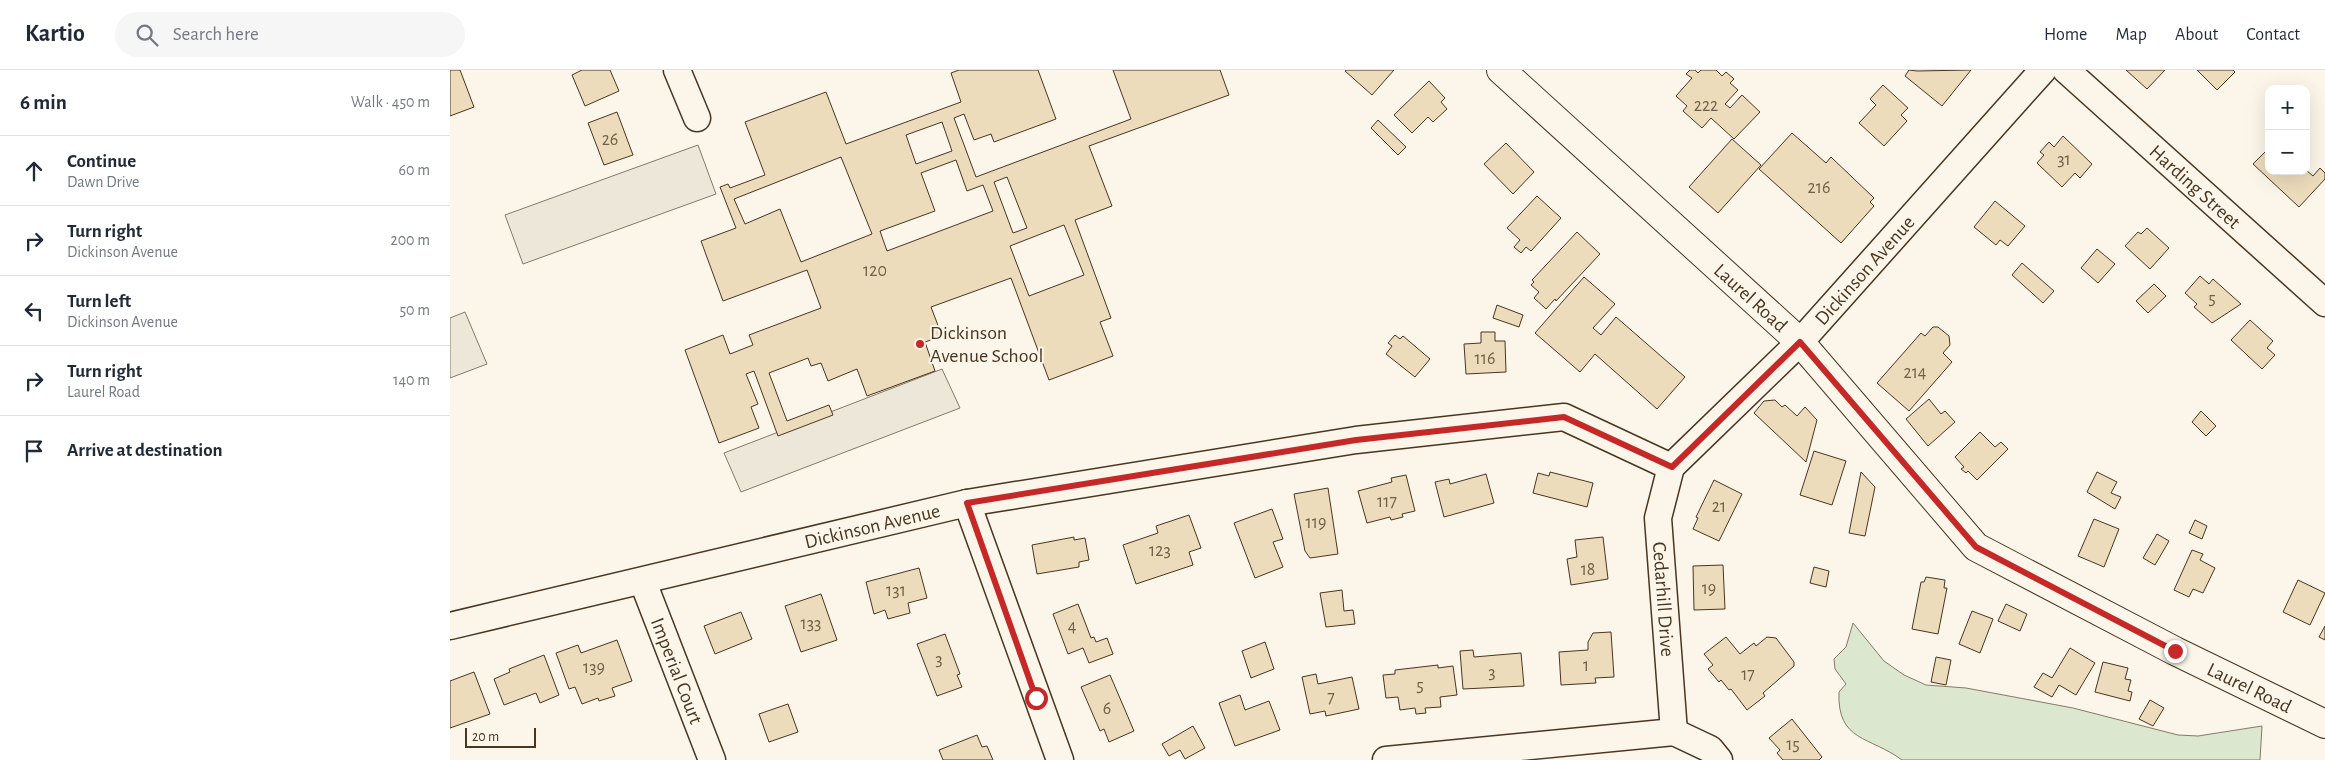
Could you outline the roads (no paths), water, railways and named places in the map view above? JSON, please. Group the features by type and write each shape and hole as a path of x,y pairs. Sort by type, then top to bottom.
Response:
{"main road":[{"name":"Laurel Road","path":"1501,70 1800,342 1976,547 2175,651 2325,724"}],"street":[{"path":"677,70 697,118"},
{"name":"Dickinson Avenue","path":"450,626 643,582 967,503 1356,440 1564,417 1672,467 1800,342 2044,70"},
{"name":"Harding Street","path":"2066,70 2325,303"},
{"name":"Cedarhill Drive","path":"1672,467 1658,518 1674,732"},
{"path":"967,503 1060,760"},
{"name":"Imperial Court","path":"643,582 712,760"},
{"path":"1386,760 1674,732 1710,749 1719,760"}],"place":[{"name":"Dickinson Avenue School","path":"920,344"}]}
